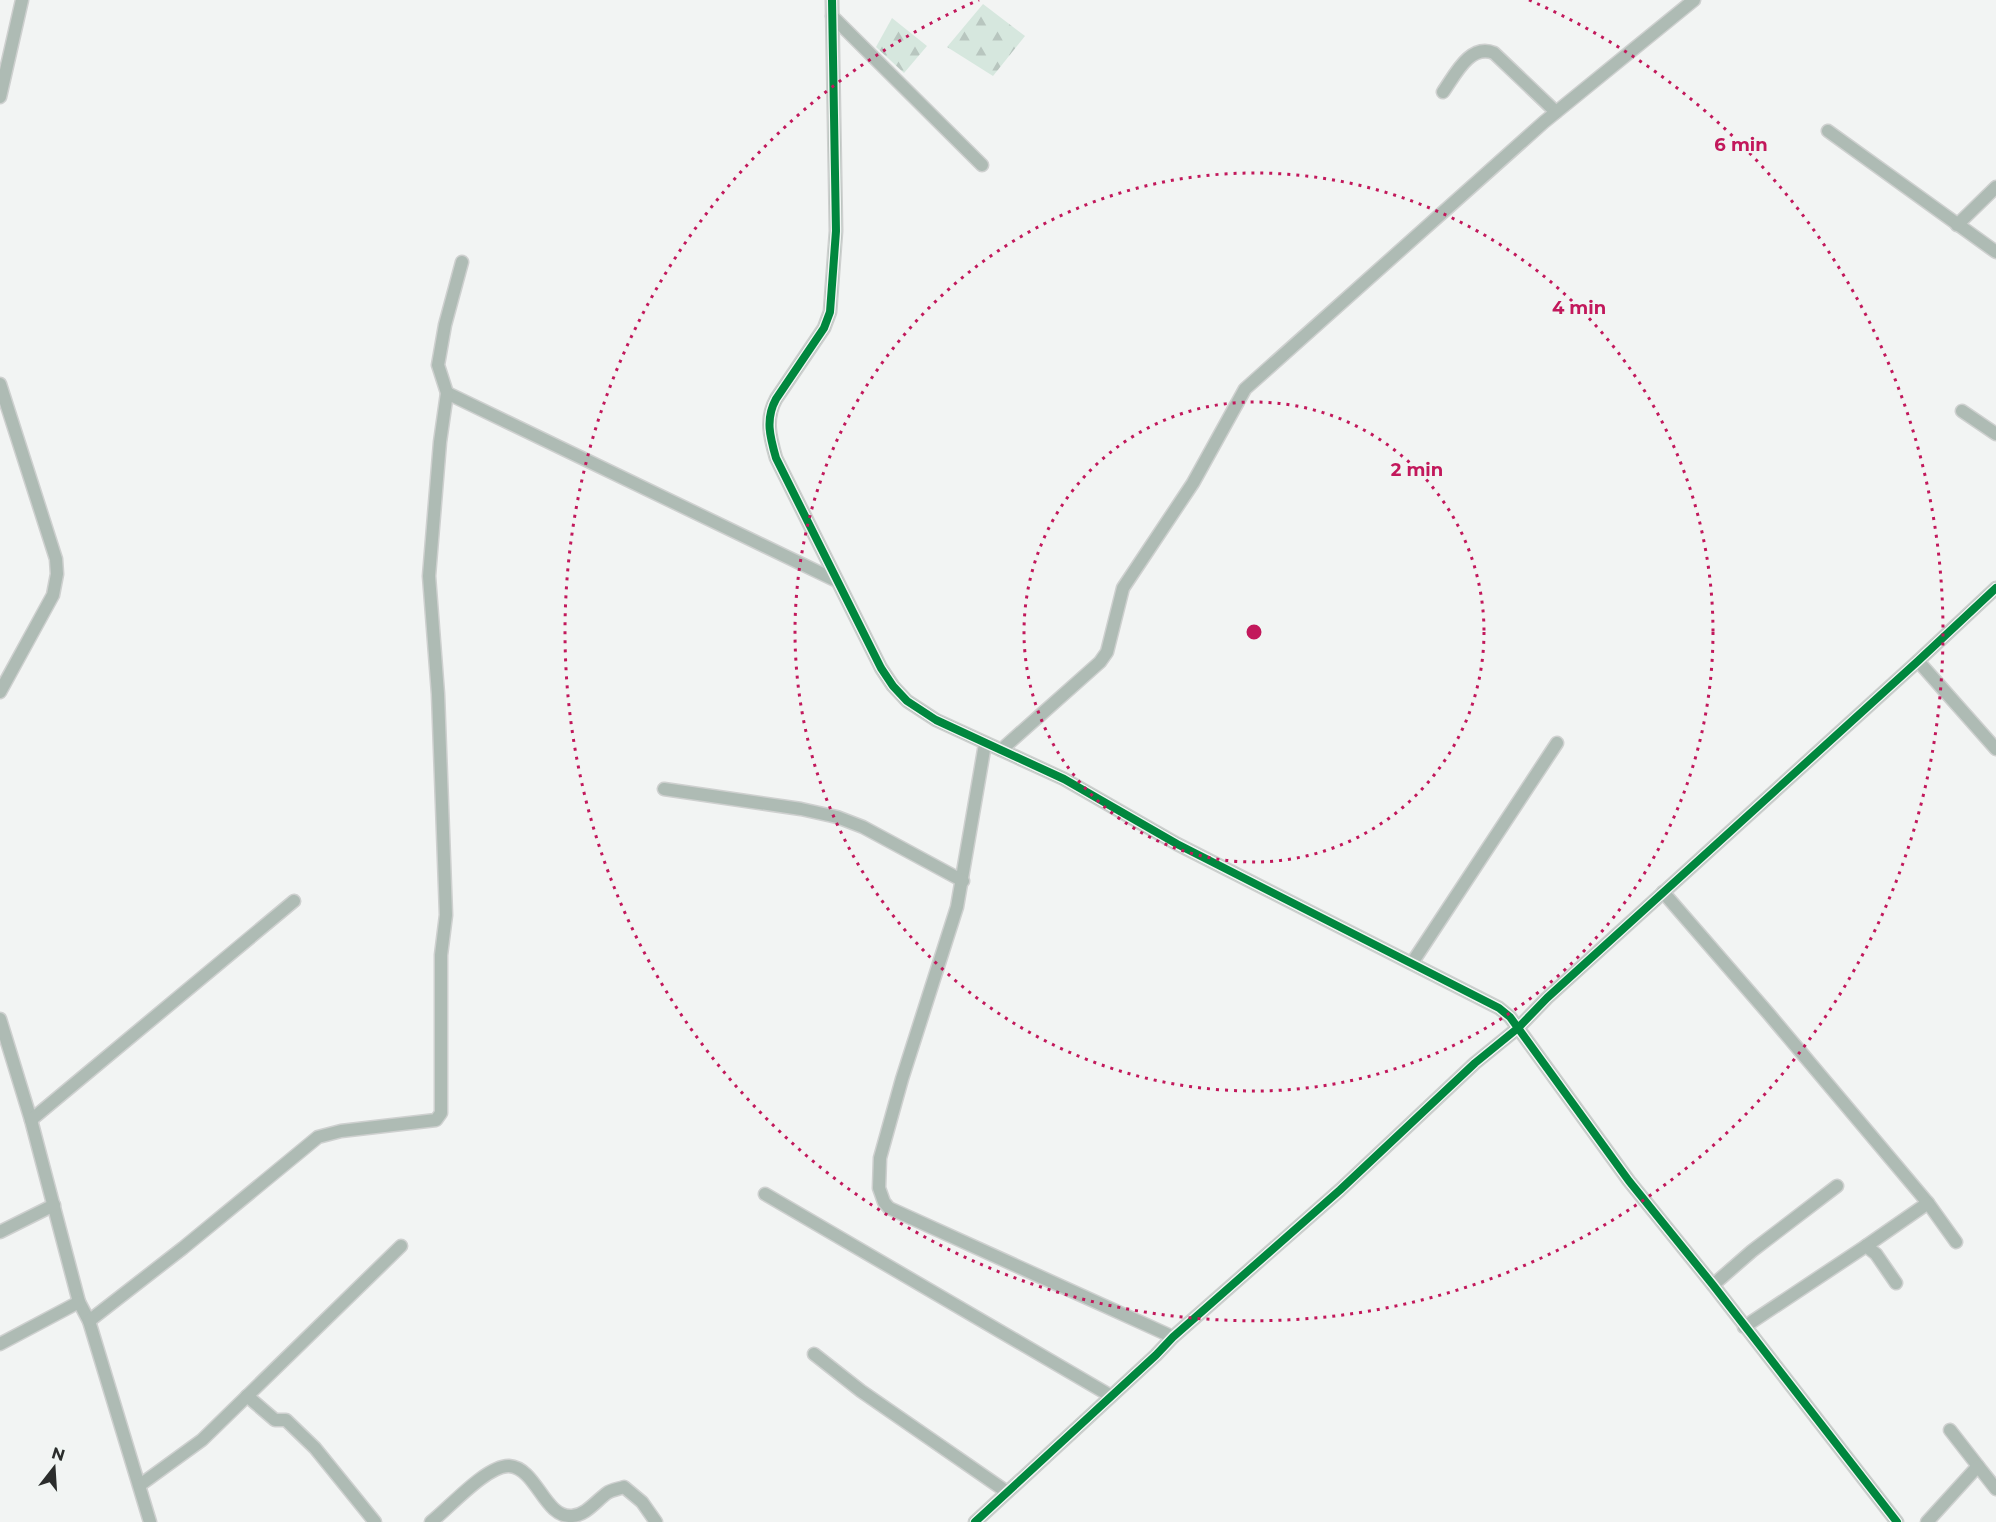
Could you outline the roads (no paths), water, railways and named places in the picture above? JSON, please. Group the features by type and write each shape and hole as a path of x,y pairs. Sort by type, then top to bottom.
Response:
{"street":[{"path":"0,97 22,0"},
{"path":"832,0 836,231 830,312 825,328 770,409 768,425 776,458 881,668 893,686 907,701 936,720 1064,779 1177,844 1499,1008 1510,1017 1629,1181 1897,1522"},
{"path":"1001,750 1100,662 1107,652 1123,588 1193,483 1245,389 1556,112 1694,0"},
{"path":"832,16 982,165"},
{"path":"1443,92 1466,61 1478,51 1486,50 1501,59 1556,112"},
{"path":"1828,131 1996,252"},
{"path":"1957,225 1996,187"},
{"path":"89,1321 183,1248 318,1137 341,1131 436,1120 441,1113 441,955 446,915 438,694 429,576 440,442 447,393 438,365 445,326 462,262"},
{"path":"0,384 56,559 57,574 53,595 0,693"},
{"path":"447,393 837,581"},
{"path":"1962,411 1996,434"},
{"path":"975,1522 1173,1337 1340,1190 1475,1063 1518,1028 1547,998 1996,588"},
{"path":"1918,661 1996,749"},
{"path":"1412,963 1557,743"},
{"path":"985,744 957,907 902,1079 880,1158 879,1188 889,1208 1173,1337"},
{"path":"664,789 801,809 837,818 863,827 963,881"},
{"path":"1663,892 1768,1012 1928,1203 1956,1242"},
{"path":"32,1120 294,901"},
{"path":"0,1019 32,1120 79,1302 89,1321 150,1522"},
{"path":"1713,1285 1752,1251 1837,1186"},
{"path":"765,1194 1111,1396"},
{"path":"1744,1327 1928,1203"},
{"path":"0,1232 54,1205"},
{"path":"140,1485 202,1440 401,1246"},
{"path":"1866,1246 1875,1254 1896,1283"},
{"path":"0,1344 79,1302"},
{"path":"814,1354 861,1391 1007,1492"},
{"path":"247,1396 274,1420 285,1420 315,1448 375,1522"},
{"path":"1950,1430 1996,1489"},
{"path":"431,1522 496,1468 511,1466 525,1473 556,1512 572,1516 579,1514 609,1492 624,1487 642,1502 656,1522"},
{"path":"1927,1522 1978,1466"}]}
